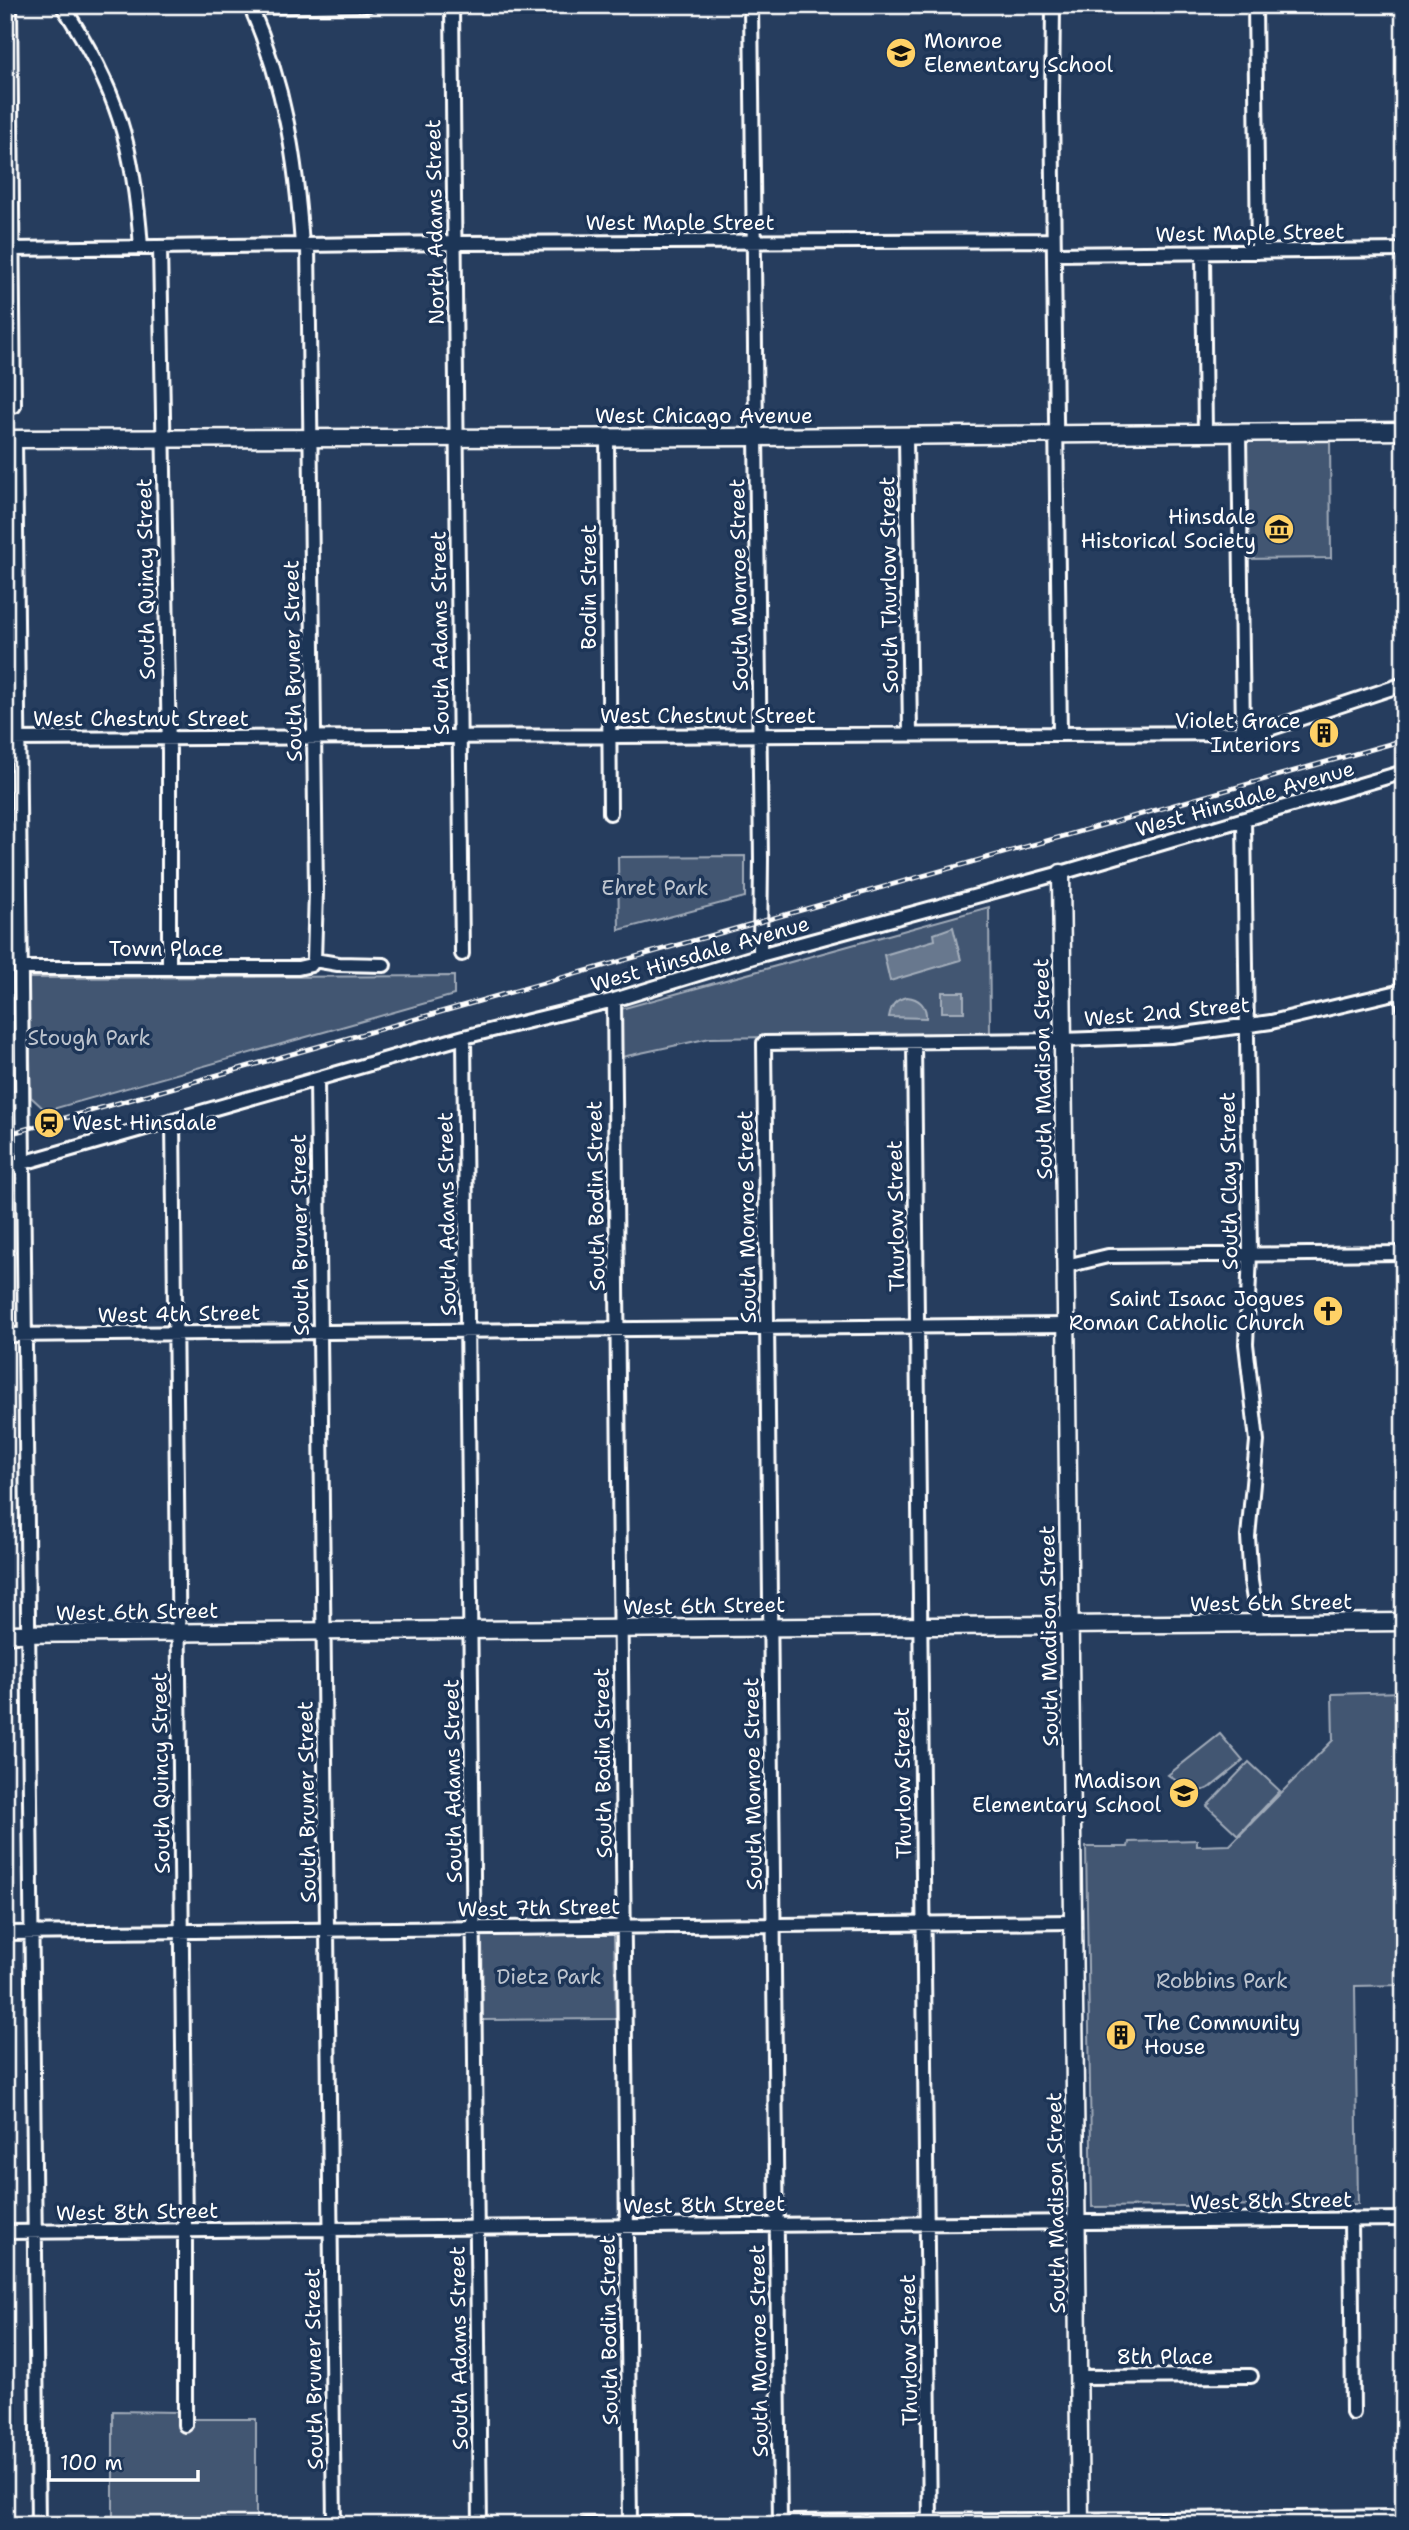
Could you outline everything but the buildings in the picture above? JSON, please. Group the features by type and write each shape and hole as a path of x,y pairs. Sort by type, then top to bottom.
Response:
{"street":[{"path":"10,5 14,406"},
{"path":"62,5 94,56 117,109 133,166 141,247"},
{"path":"250,6 367,5"},
{"name":"North Adams Street","path":"452,5 457,438"},
{"name":"South Monroe Street","path":"751,5 760,955"},
{"path":"1053,5 1059,734"},
{"path":"1255,5 1258,252"},
{"name":"South Bruner Street","path":"250,6 278,83 290,131 305,245 316,892 312,962"},
{"name":"West Maple Street","path":"13,249 455,243 1054,240"},
{"name":"South Quincy Street","path":"160,247 169,968"},
{"name":"West Maple Street","path":"1054,254 1404,250"},
{"path":"1203,253 1205,433"},
{"name":"West Chicago Avenue","path":"10,439 906,436 1404,431"},
{"path":"1239,432 1243,733"},
{"name":"South Thurlow Street","path":"906,436 910,734"},
{"name":"Bodin Street","path":"607,437 610,813"},
{"name":"South Adams Street","path":"457,438 462,954"},
{"path":"10,439 11,739 22,968 38,2525"},
{"name":"West Chestnut Street","path":"11,739 1243,733 1266,730 1404,684"},
{"name":"West Hinsdale Avenue","path":"5,1168 464,1037 614,1000 760,955 1061,873 1404,772"},
{"name":"South Clay Street","path":"1244,820 1250,1254 1246,1343 1256,1441 1248,1538 1258,1624"},
{"name":"South Madison Street","path":"1061,873 1080,2522"},
{"name":"Town Place","path":"22,968 298,968 312,962 384,965"},
{"path":"1404,976 1404,1008"},
{"name":"West 2nd Street","path":"764,1043 1162,1037 1247,1026 1402,991"},
{"name":"South Bodin Street","path":"614,1000 630,2524"},
{"name":"South Adams Street","path":"464,1037 480,2525"},
{"name":"Thurlow Street","path":"914,1042 930,2523"},
{"name":"South Monroe Street","path":"764,1043 780,2524"},
{"name":"South Bruner Street","path":"317,1079 334,2525"},
{"path":"5,1101 22,1096"},
{"name":"South Quincy Street","path":"173,1120 185,2426"},
{"path":"1066,1266 1108,1256 1404,1253"},
{"name":"West 4th Street","path":"5,1335 1067,1325"},
{"name":"West 6th Street","path":"5,1634 1404,1622"},
{"name":"West 7th Street","path":"5,1933 1074,1922"},
{"path":"1351,2219 1353,2413"},
{"name":"West 8th Street","path":"5,2232 1404,2219"},
{"name":"8th Place","path":"1079,2377 1251,2376"},
{"path":"780,2524 1379,2521 1404,2517"},
{"path":"585,2525 690,2523"}],"green space":[{"path":"1245,437 1330,437 1331,558 1245,559"},
{"name":"Ehret Park","path":"745,856 745,897 619,930 618,857"},
{"path":"989,907 990,1034 710,1038 622,1057 621,1009"},
{"name":"Stough Park","path":"454,976 454,995 46,1111 31,1097 28,978"},
{"name":"Robbins Park","path":"1404,1692 1404,1985 1355,1986 1358,2204 1092,2207 1086,1847 1128,1847 1129,1842 1197,1840 1197,1846 1230,1845 1333,1740 1332,1694"},
{"path":"1220,1734 1243,1761 1211,1787 1194,1790 1168,1775"},
{"path":"1249,1762 1280,1791 1238,1835 1207,1806"},
{"name":"Dietz Park","path":"614,1934 616,2019 483,2020 482,1935"},
{"path":"113,2411 178,2412 179,2419 256,2419 256,2525 113,2525"}],"shaded area":[{"path":"953,927 961,960 890,981 884,955 935,940 934,934"},
{"path":"942,992 964,992 964,1012 942,1012"},
{"path":"907,997 921,1003 926,1018 889,1017 895,1003"}],"railway":[{"path":"5,1135 1404,740"}],"place":[{"name":"Monroe Elementary School","path":"901,53"},
{"name":"Hinsdale Historical Society","path":"1279,529"},
{"name":"Violet Grace Interiors","path":"1324,733"},
{"name":"West Hinsdale","path":"49,1123"},
{"name":"Saint Isaac Jogues Roman Catholic Church","path":"1328,1311"},
{"name":"Madison Elementary School","path":"1184,1793"},
{"name":"The Community House","path":"1121,2035"}]}
